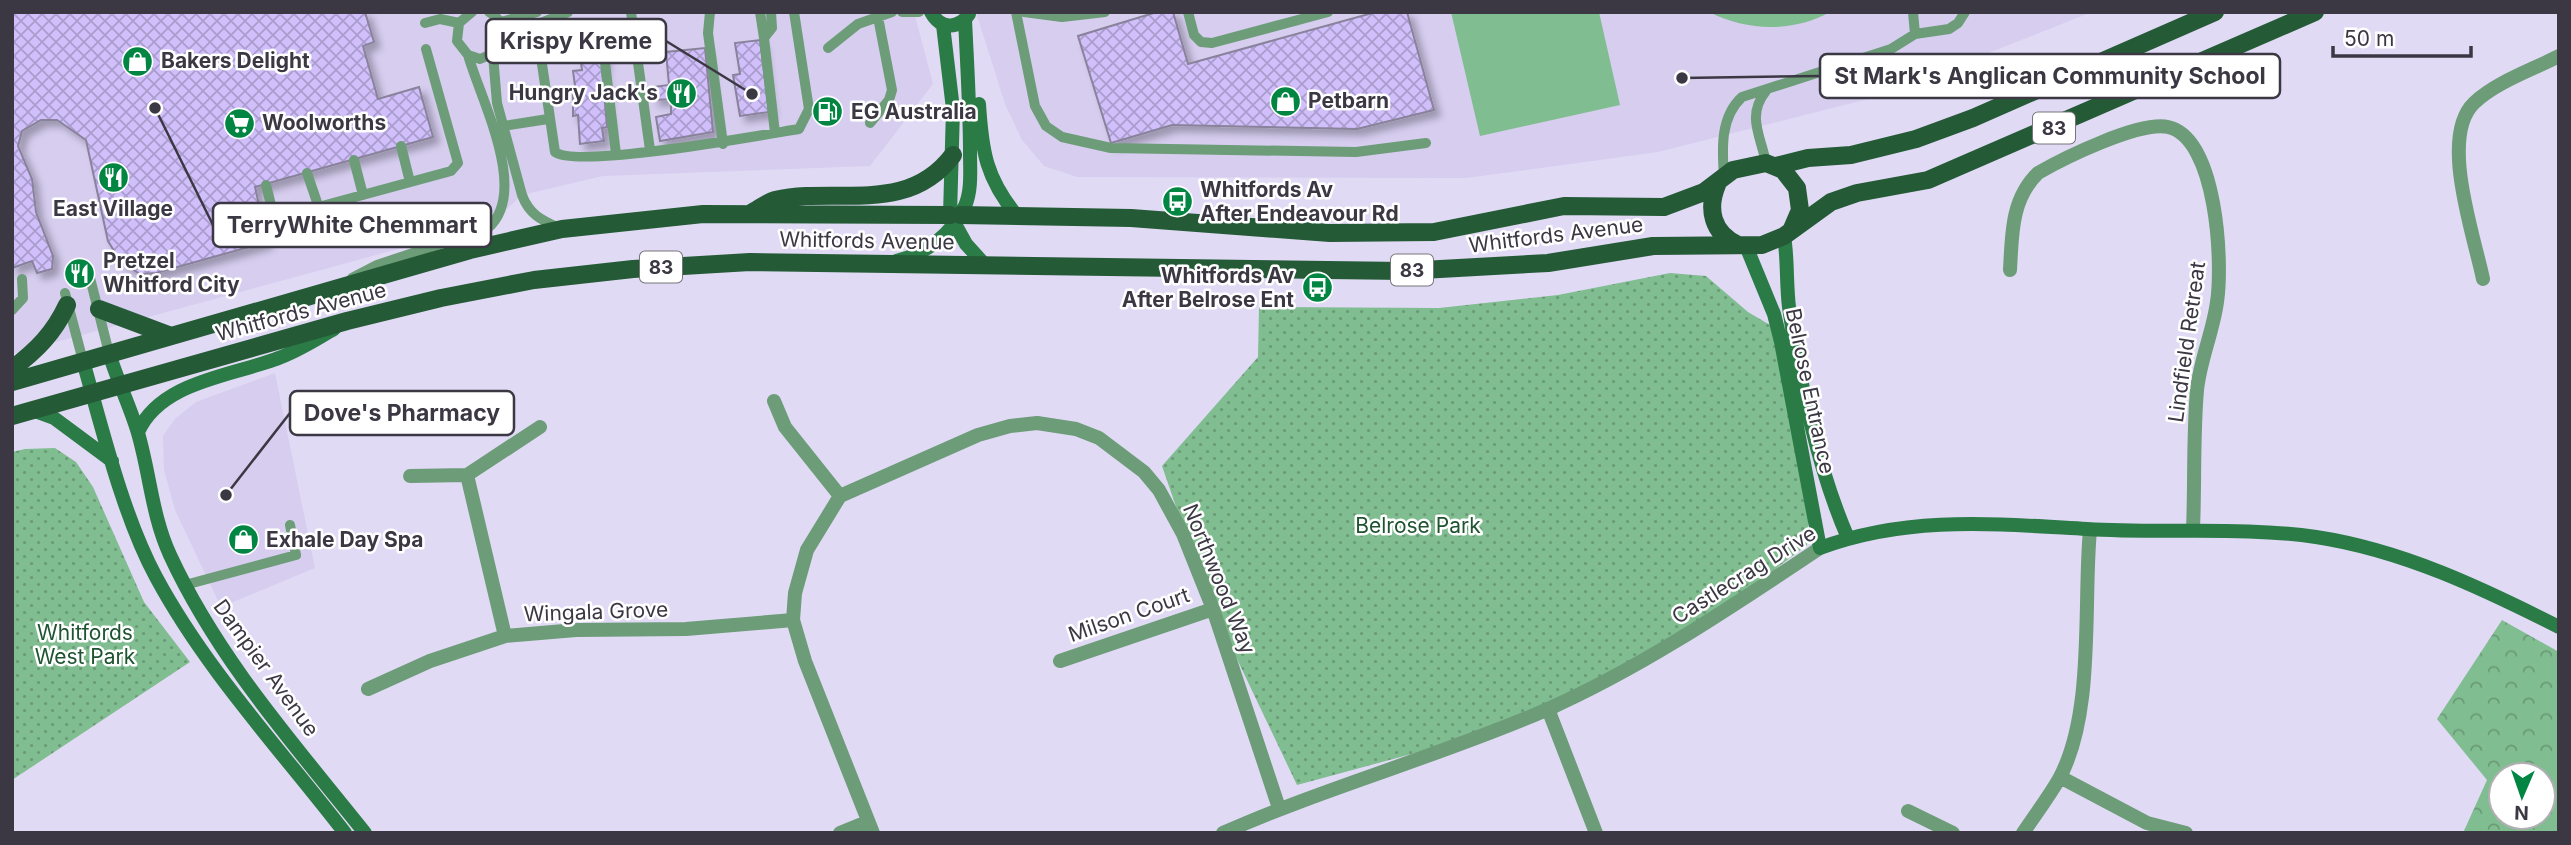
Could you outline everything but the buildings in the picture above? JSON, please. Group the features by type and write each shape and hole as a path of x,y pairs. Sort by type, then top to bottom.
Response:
{"main road":[{"name":"Whitfords Avenue","path":"12,382 470,250 562,229 640,219 751,213 1131,218 1380,235 1458,228 1564,206 1664,207 1680,203 1744,166 1851,155 1916,139 1973,118 2215,12"},
{"name":"Whitfords Avenue","path":"12,416 347,321 489,288 588,274 750,262 1416,270 1548,263 1653,246 1762,245 1788,234 1831,202 1885,187 1928,180 2315,12"},
{"path":"751,213 773,200 883,196 921,182 941,170 953,155"},
{"path":"1771,165 1791,178 1800,199 1797,221 1788,234"},
{"path":"1720,181 1712,201 1713,220 1719,231 1742,245"},
{"path":"12,369 39,348 54,331 66,299"},
{"path":"99,309 174,337"}],"street":[{"path":"931,12 943,25 953,109 955,217 966,244 985,265"},
{"path":"943,25 955,25 969,15"},
{"path":"883,264 908,258 929,248 947,233 969,186 970,72 966,47 969,15"},
{"path":"966,47 975,54 982,145 988,172 997,190 1017,216"},
{"path":"2483,279 2458,158 2464,117 2485,94 2559,56"},
{"name":"Lindfield Retreat","path":"2010,270 2017,206 2030,181 2038,173 2134,131 2153,127 2179,131 2196,150 2207,179 2220,266 2217,301 2197,391 2193,529"},
{"name":"Belrose Entrance","path":"1788,234 1789,310 1808,405 1827,480 1848,538"},
{"name":"Belrose Entrance","path":"1742,245 1774,314 1820,548"},
{"path":"138,432 144,418 187,388 287,355 347,321"},
{"name":"Dampier Avenue","path":"109,353 138,432 151,502 169,553 185,584 229,660 365,833"},
{"name":"Dampier Avenue","path":"83,361 112,461 154,574 177,614 345,833"},
{"path":"774,401 785,427 839,496 803,560 795,593 793,620 805,661 870,827 840,833"},
{"path":"32,410 54,418 112,461"},
{"name":"Northwood Way","path":"839,496 978,435 1010,426 1037,424 1076,429 1099,438 1143,472 1159,490 1183,534 1213,609 1279,808"},
{"path":"410,475 467,475 540,427"},
{"path":"467,475 505,636"},
{"name":"Castlecrag Drive","path":"1223,833 1279,808 1465,742 1548,709 1680,640 1820,548 1848,538 1914,525 1971,522 2090,530 2193,529 2317,537 2436,569 2559,627"},
{"path":"2023,833 2060,777 2082,697 2090,530"},
{"name":"Milson Court","path":"1060,661 1213,609"},
{"name":"Wingala Grove","path":"369,690 430,661 505,636 576,630 686,629 793,620"},
{"path":"1548,709 1596,833"},
{"path":"2060,777 2147,823 2186,833"},
{"path":"1908,811 1953,833"}],"lane":[{"path":"490,12 501,22 504,38"},
{"path":"501,22 537,12"},
{"path":"324,293 376,265 488,228 494,223 503,205 504,188 493,55 504,38 568,12"},
{"path":"710,12 708,33 723,144"},
{"path":"760,12 775,133"},
{"path":"764,38 772,28 771,12"},
{"path":"616,153 603,46 584,26 549,34 539,44 552,147 559,155 616,153 723,144 799,129 809,109 794,12"},
{"path":"828,48 858,24 878,14 892,12"},
{"path":"902,12 919,12"},
{"path":"1016,12 1035,106 1046,126 1062,137 1111,148 1356,152 1426,144"},
{"path":"1024,12 1062,17 1105,12"},
{"path":"1188,12 1194,35 1201,42 1212,43 1328,12"},
{"path":"1913,12 1915,34"},
{"path":"1720,181 1724,135 1732,106 1742,97 1891,49 1915,34 1949,29 1958,23 1965,12"},
{"path":"470,13 459,23 457,41 468,55 527,208 540,220 562,229"},
{"path":"634,13 650,150"},
{"path":"870,123 889,100 892,90 878,14"},
{"path":"425,23 440,19 459,23"},
{"path":"266,185 273,213 289,215 451,171 458,163 426,49"},
{"path":"468,55 480,59 493,55"},
{"path":"1766,91 1758,101 1754,119 1771,165"},
{"path":"498,127 548,119"},
{"path":"401,146 410,182"},
{"path":"354,160 363,195"},
{"path":"307,173 319,208"},
{"path":"90,278 109,353"},
{"path":"12,310 23,299 22,279"},
{"path":"66,299 83,361"},
{"path":"185,584 296,555 290,525"}],"shaded area":[{"path":"12,12 914,12 933,84 870,166 603,176 522,195 490,224 12,354"},
{"path":"976,12 2092,12 1880,96 1658,152 1466,178 1077,177 1044,166 1022,140 1005,104"},
{"path":"275,373 315,568 221,607 175,510 164,470 163,436 175,419 196,402"}],"green space":[{"path":"1451,12 1599,12 1620,105 1480,136"},
{"path":"1709,12 1830,12 1800,24 1770,27 1739,23"},
{"name":"Belrose Park","path":"1670,273 1706,276 1748,312 1770,325 1810,491 1807,545 1688,635 1552,716 1297,785 1207,596 1162,466 1258,357 1259,307 1439,308 1558,295"},
{"name":"Whitfords West Park","path":"55,448 76,462 93,487 144,602 190,662 12,780 12,452"},
{"path":"2502,620 2559,652 2559,833 2463,833 2487,780 2437,719"}],"place":[{"name":"Bakers Delight","path":"138,61"},
{"name":"St Mark's Anglican Community School","path":"1682,78"},
{"name":"Hungry Jack's","path":"681,93"},
{"name":"Krispy Kreme","path":"752,94"},
{"name":"Petbarn","path":"1285,101"},
{"name":"TerryWhite Chemmart","path":"155,108"},
{"name":"EG Australia","path":"828,112"},
{"name":"Woolworths","path":"239,123"},
{"name":"East Village","path":"113,177"},
{"name":"Whitfords Av After Endeavour Rd","path":"1177,202"},
{"name":"Pretzel Whitford City","path":"80,273"},
{"name":"Whitfords Av After Belrose Ent","path":"1317,288"},
{"name":"Dove's Pharmacy","path":"226,495"},
{"name":"Exhale Day Spa","path":"243,540"}]}
